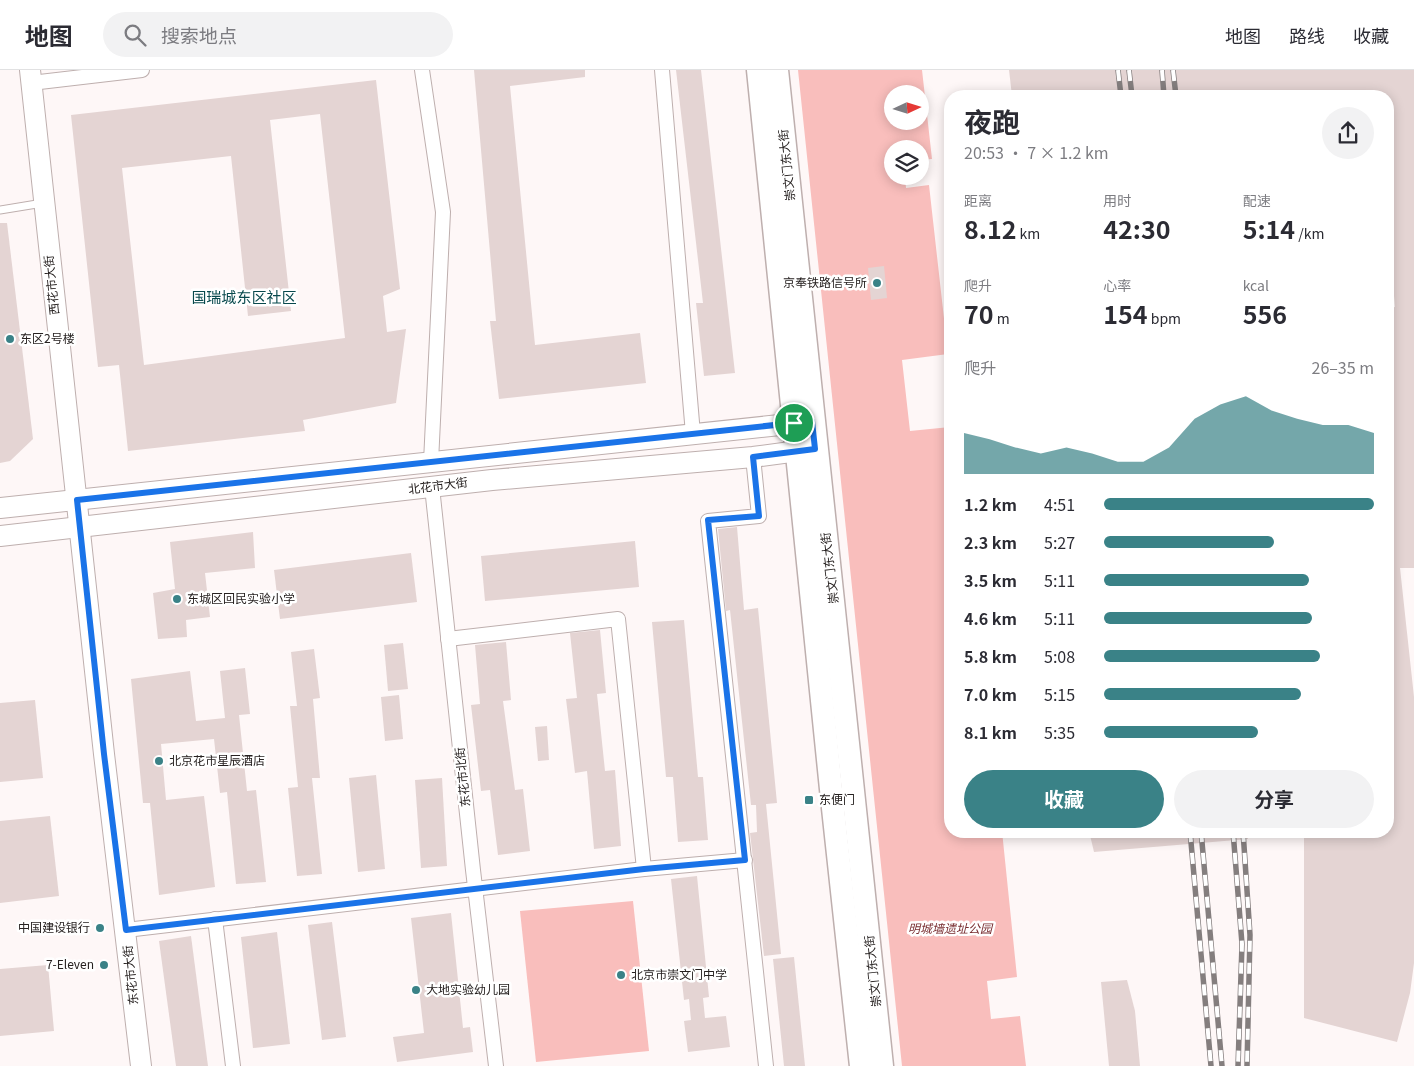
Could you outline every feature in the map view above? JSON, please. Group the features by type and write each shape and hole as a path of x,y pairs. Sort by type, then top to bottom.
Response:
{"main road":[{"name":"崇文门东大街","path":"758,70 803,422"},
{"name":"崇文门东大街","path":"777,70 803,422"},
{"name":"西花市大街","path":"31,76 43,203 79,526"},
{"name":"北花市大街","path":"0,508 803,422"},
{"path":"803,422 806,450"},
{"name":"北花市大街","path":"0,536 432,487 753,457 806,450"},
{"name":"崇文门东大街","path":"806,450 833,809 862,1066"},
{"name":"崇文门东大街","path":"806,450 835,617 882,1066"},
{"name":"东花市大街","path":"79,526 104,754 126,930 135,1065"}],"street":[{"path":"31,76 142,70"},
{"path":"422,70 443,212 431,462"},
{"path":"662,70 693,434"},
{"path":"753,457 759,516 708,520 766,1066"},
{"name":"东花市北街","path":"432,487 496,1066"},
{"path":"448,639 618,619 644,869"},
{"path":"126,930 644,869 745,860"},
{"path":"215,919 233,1066"}],"lane":[{"path":"0,210 43,203"}],"green space":[{"name":"明城墙遗址公园","path":"798,70 922,70 924,85 884,85 884,130 929,130 932,159 929,159 929,140 884,140 884,185 906,185 906,188 929,185 944,318 944,355 902,360 910,431 944,428 944,838 1003,838 1017,977 987,981 991,1019 1020,1016 1026,1066 902,1066"},
{"path":"633,901 649,1051 536,1062 520,911"}],"building":[{"path":"474,70 585,70 585,77 510,86 535,345 640,333 646,383 499,399 490,321 496,321"},
{"path":"676,70 701,70 735,373 704,376 696,303 703,303"},
{"path":"1009,70 1414,70 1414,568 1400,568 1414,697 1414,963 1410,993 1397,1042 1304,1018 1304,838 1394,838 1394,90 1011,90"},
{"path":"376,80 400,289 383,296 387,332 406,329 396,403 303,420 305,431 128,451 119,365 98,367 71,115","holes":["320,114 345,338 144,365 122,168 231,156 248,316 291,311 270,120"]},
{"name":"东区2号楼","path":"0,223 7,223 33,439 10,461 0,463"},
{"name":"京奉铁路信号所","path":"884,266 887,298 871,300 868,268"},
{"path":"737,527 744,610 758,608 777,803 766,804 781,954 764,956 750,833 757,832 756,805 751,805 730,610 726,611 718,529"},
{"path":"253,532 255,568 205,573 210,617 186,620 187,637 158,639 153,593 175,589 170,542"},
{"path":"635,541 639,587 485,601 481,556"},
{"path":"411,553 417,602 280,619 274,570"},
{"path":"684,620 698,777 703,777 708,840 678,842 673,777 666,777 652,622"},
{"path":"600,630 606,693 597,694 605,771 615,770 621,846 594,849 587,771 575,773 566,699 577,698 570,633"},
{"path":"506,642 511,700 503,701 515,790 523,789 530,851 498,855 490,790 481,791 471,705 480,704 475,645"},
{"path":"403,643 408,689 388,691 384,645"},
{"path":"314,649 320,698 313,699 320,778 312,778 322,874 297,876 288,788 298,787 290,706 297,706 291,652"},
{"path":"245,668 250,714 239,715 247,791 256,790 266,882 236,884 227,792 220,793 214,739 161,744 166,800 204,796 215,887 159,895 150,803 143,803 131,679 190,671 196,721 225,718 220,671"},
{"path":"399,695 403,739 385,741 381,697"},
{"path":"35,700 43,778 0,782 0,703"},
{"path":"547,726 549,760 538,761 535,727"},
{"path":"376,775 385,869 358,872 349,778"},
{"path":"442,778 447,866 421,868 415,780"},
{"path":"50,816 59,896 0,903 0,821"},
{"path":"1091,838 1248,838 1248,839 1094,852"},
{"path":"697,876 709,997 703,998 705,1018 726,1016 730,1047 688,1052 684,1021 691,1020 689,999 684,1000 671,879"},
{"path":"451,913 463,1028 470,1027 473,1052 397,1062 393,1037 424,1033 411,918"},
{"path":"332,922 346,1037 322,1040 308,925"},
{"path":"277,932 290,1044 253,1048 241,937"},
{"path":"191,936 208,1066 176,1066 159,941"},
{"path":"794,957 805,1066 784,1066 773,959"},
{"path":"48,965 54,1031 0,1036 0,969"},
{"path":"1127,980 1135,1011 1140,1066 1109,1066 1101,982"}],"railway":[{"path":"1118,70 1120,90"},
{"path":"1129,70 1131,90"},
{"path":"1162,70 1164,90"},
{"path":"1173,70 1175,90"},
{"path":"1191,838 1211,1066"},
{"path":"1202,838 1222,1066"},
{"path":"1234,838 1242,944 1238,1066"},
{"path":"1243,838 1250,935 1247,1066"}],"place":[{"name":"京奉铁路信号所","path":"877,283"},
{"name":"东区2号楼","path":"10,339"},
{"name":"东城区回民实验小学","path":"177,599"},
{"name":"北京花市星辰酒店","path":"159,761"},
{"name":"东便门","path":"809,800"},
{"name":"中国建设银行","path":"100,928"},
{"name":"7-Eleven","path":"104,965"},
{"name":"北京市崇文门中学","path":"621,975"},
{"name":"大地实验幼儿园","path":"416,990"}],"district":[{"name":"国瑞城东区社区","path":"244,298"}],"route":[{"path":"812,421 815,449 753,457 759,516 708,520 745,860 644,869 126,930 104,754 77,500 794,423 812,421"}]}
